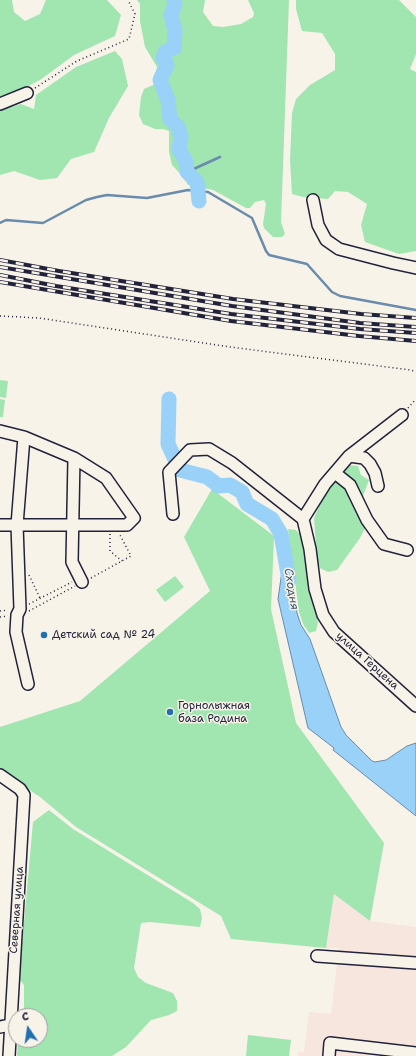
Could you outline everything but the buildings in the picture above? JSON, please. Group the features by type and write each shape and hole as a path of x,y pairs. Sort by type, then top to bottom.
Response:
{"street":[{"path":"0,104 27,93"},
{"path":"313,200 318,225 326,240 339,249 393,264 416,268"},
{"path":"173,514 169,472 190,450 209,449 232,463 303,519 325,484 349,456 402,415"},
{"path":"0,431 24,437 74,458 106,478 134,518 127,525 0,525"},
{"path":"24,437 17,525 18,612 16,632 28,684"},
{"path":"349,456 364,458 370,464 376,472 378,486"},
{"path":"74,458 72,562 81,580"},
{"path":"335,473 350,485 367,520 384,544 407,550"},
{"name":"улица Герцена","path":"303,519 310,549 315,589 323,615 334,632 416,706"},
{"name":"Северная улица","path":"0,776 20,789 24,795 5,1026 9,1056"},
{"path":"317,956 416,964"},
{"path":"329,1056 330,1043 416,1053"}],"path":[{"path":"27,93 77,61 129,39 135,14 128,0"},
{"path":"0,316 39,318 230,347 412,370 416,372"},
{"path":"402,415 416,399"},
{"path":"113,525 110,551 122,561"},
{"path":"0,617 18,612 131,556 113,525"},
{"path":"0,611 18,612 24,614 81,580"}],"shaded area":[{"path":"334,894 370,921 416,927 416,1056 298,1056 298,1052 304,1052 309,1012 331,1014 339,948 326,948"}],"green space":[{"path":"0,0 12,0 14,12 25,21 40,14 46,0 107,0 121,15 115,36 74,55 40,80 0,101"},
{"path":"137,0 205,0 203,12 213,26 223,27 241,24 253,17 254,13 248,0 289,0 281,222 285,234 282,237 273,237 264,228 263,224 266,204 264,200 255,202 250,208 246,208 213,190 188,185 184,178 172,165 169,152 169,131 155,129 143,124 139,115 141,97 144,89 155,84 157,67 145,47 140,21 140,4"},
{"path":"296,0 399,0 416,17 416,54 410,69 416,72 416,251 399,254 365,242 361,225 367,204 348,192 335,191 328,199 303,197 292,194 290,160 292,113 296,99 310,85 335,70 335,54 322,33 302,31 296,9"},
{"path":"115,51 122,59 128,86 109,118 94,152 71,159 57,178 40,180 14,171 0,175 0,110 21,104 34,109 36,95 76,67"},
{"path":"0,380 8,381 6,398 0,397"},
{"path":"0,399 5,400 3,417 0,417"},
{"path":"349,465 358,466 361,475 369,480 363,496 367,524 360,538 337,570 328,572 320,568 317,559 314,518 329,484 341,470"},
{"name":"Горнолыжная база Родина","path":"212,489 274,536 271,609 296,723 384,843 370,921 334,894 326,948 231,939 221,916 76,827 40,797 0,770 0,727 80,701 210,591 184,537"},
{"path":"288,529 296,530 301,536 305,551 308,590 318,622 316,631 309,633 303,624 299,612"},
{"path":"175,576 184,587 165,602 156,590"},
{"path":"49,810 73,829 193,903 200,909 202,918 200,927 150,922 141,923 134,968 138,977 146,983 173,993 177,1001 177,1011 151,1020 126,1047 112,1056 17,1056 18,1048 48,1048 48,1008 24,1008 24,985 19,979 33,822"},
{"path":"248,1035 291,1040 289,1056 246,1056"}],"water":[{"path":"286,561 288,561 291,573 297,613 301,625 310,639 341,727 346,735 372,761 375,762 386,760 407,746 416,743 416,816 333,750 334,748 308,728 278,599 282,571"}],"waterway":[{"name":"Сходня","path":"174,0 175,4 171,15 175,31 174,48 165,52 163,58 167,65 160,80 168,100 170,119 178,127 181,137 179,149 186,162 187,172 197,182 199,201"},
{"path":"187,172 220,157"},
{"path":"0,223 6,220 43,223 86,200 107,195 147,198 188,190 208,192 252,218 269,255 307,264 332,292 340,296 416,310"},
{"name":"Сходня","path":"169,399 168,444 180,470 207,477 219,486 230,485 242,492 247,504 272,519 281,534 289,580"}],"railway":[{"path":"0,260 233,299 361,314 416,318"},
{"path":"0,267 232,306 360,323 416,327"},
{"path":"0,275 56,286 231,314 360,329 416,333"},
{"path":"0,282 231,321 416,341"}],"place":[{"name":"Детский сад № 24","path":"44,635"},
{"name":"Горнолыжная база Родина","path":"170,712"}]}
